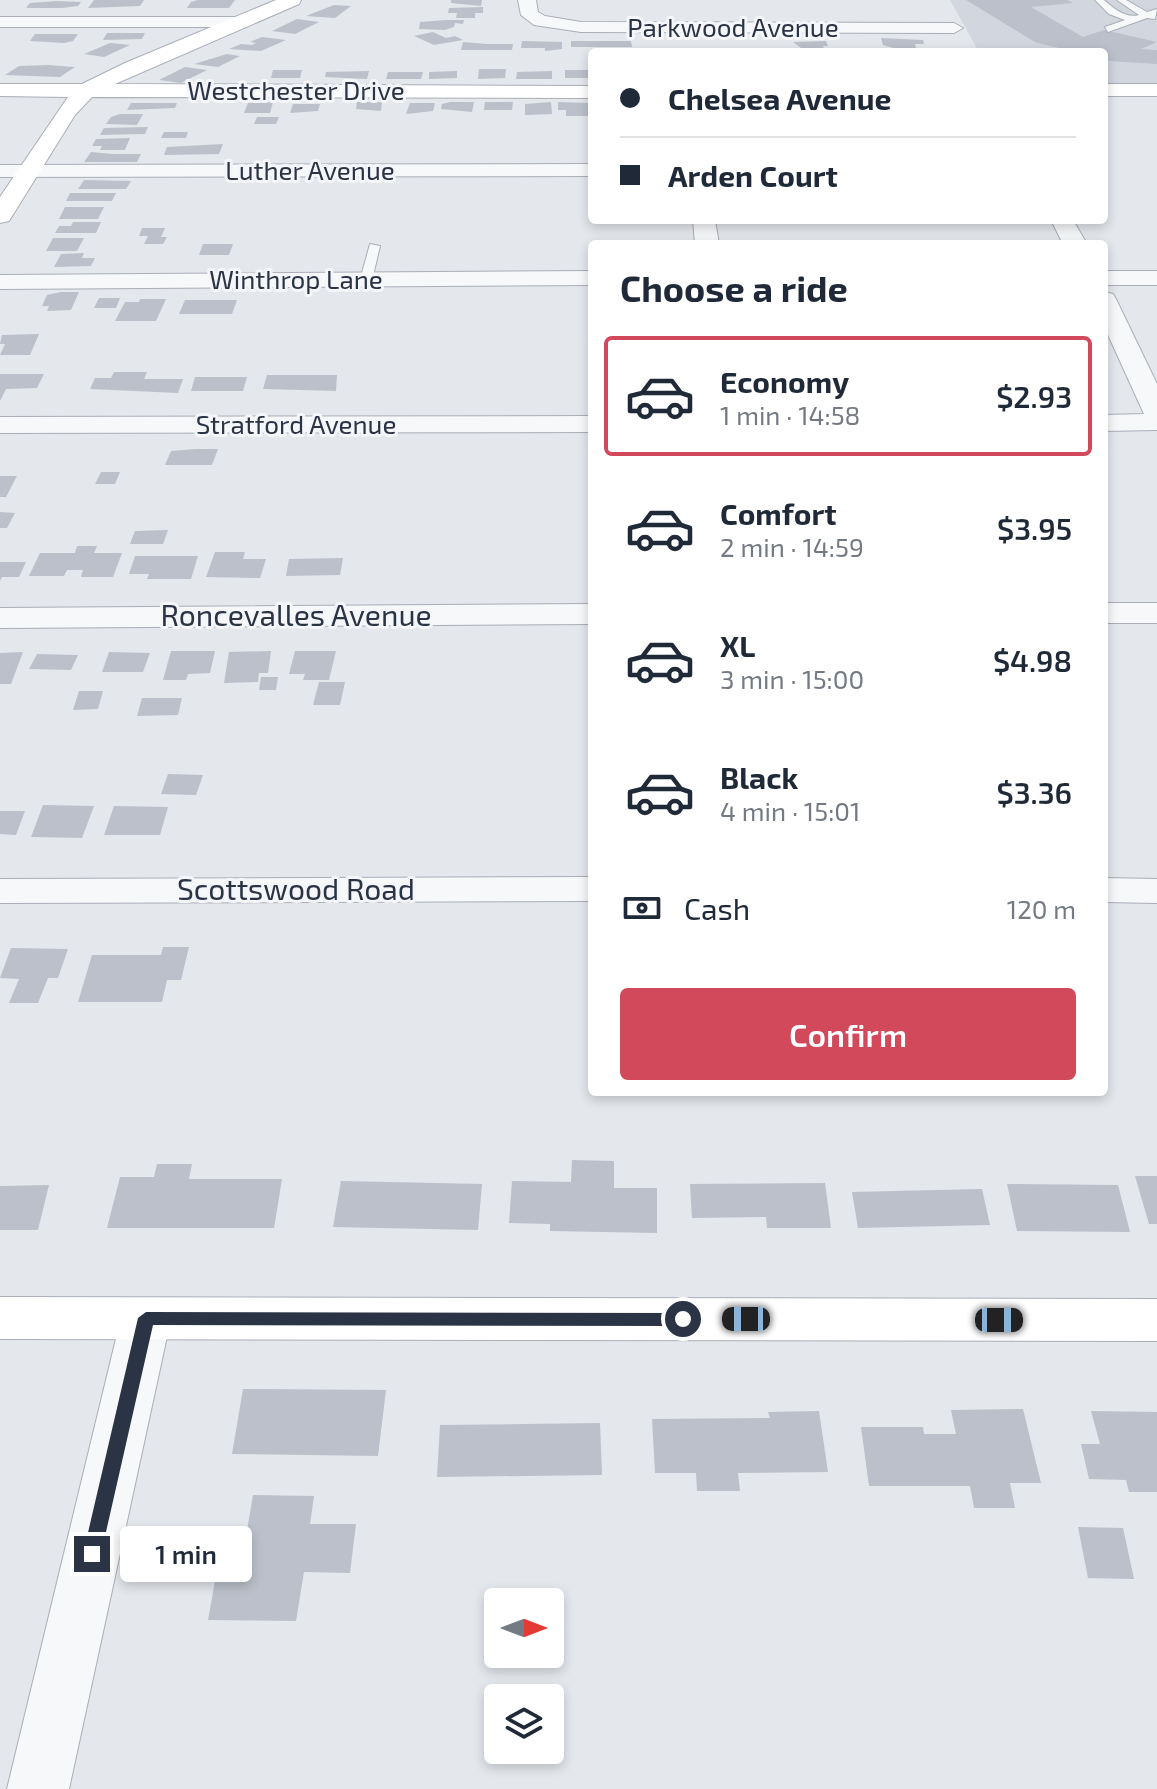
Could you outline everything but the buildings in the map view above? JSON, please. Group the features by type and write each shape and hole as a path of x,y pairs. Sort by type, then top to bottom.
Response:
{"street":[{"path":"0,216 66,112 86,90 132,67 292,0"},
{"path":"527,0 530,15 540,21"},
{"path":"509,29 540,21"},
{"name":"Parkwood Avenue","path":"540,21 581,27 954,27"},
{"path":"0,22 244,22"},
{"name":"Westchester Drive","path":"0,90 588,92"},
{"path":"1108,90 1157,90"},
{"name":"Luther Avenue","path":"0,171 588,170"},
{"name":"Winthrop Lane","path":"0,282 588,278"},
{"path":"1108,278 1157,278"},
{"path":"1108,308 1157,413"},
{"path":"1108,423 1157,422"},
{"name":"Stratford Avenue","path":"0,425 588,424"},
{"path":"1108,613 1157,613"},
{"name":"Roncevalles Avenue","path":"0,618 588,614"},
{"name":"Scottswood Road","path":"0,891 588,889"},
{"path":"1108,890 1157,891"},
{"path":"0,1318 1157,1320"},
{"path":"38,1789 146,1318"}],"lane":[{"path":"1099,0 1112,12 1133,20"},
{"path":"1121,0 1154,16"},
{"path":"1108,29 1154,16"},
{"path":"366,280 374,246"}],"shaded area":[{"path":"950,0 1157,0 1157,86 1108,86 1108,48 977,48"}],"route":[{"path":"92,1554 146,1318 683,1319"}]}
